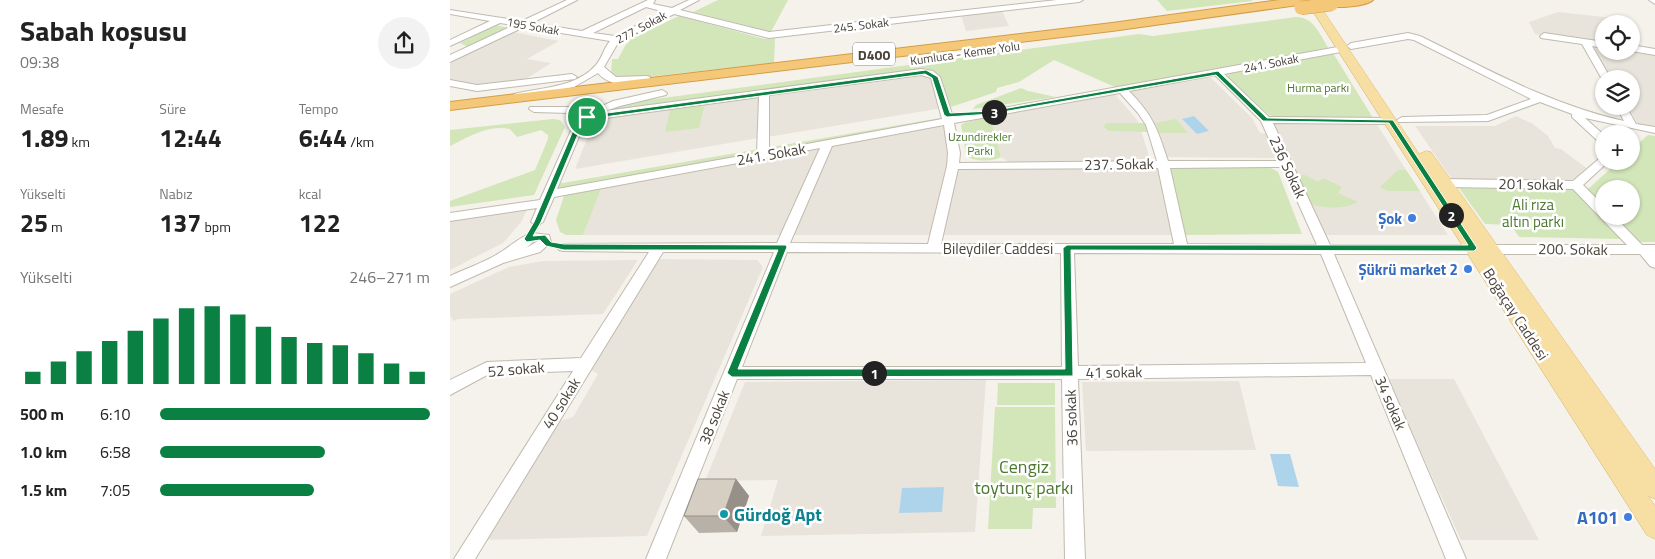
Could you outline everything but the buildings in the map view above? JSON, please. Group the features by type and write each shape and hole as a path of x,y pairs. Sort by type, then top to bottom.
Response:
{"highway":[{"name":"D400","path":"1303,2 1367,0"},
{"name":"Kumluca - Kemer Yolu","path":"450,106 1112,27 1303,2"},
{"name":"Kumluca - Kemer Yolu","path":"450,118 662,93 1303,2"}],"main road":[{"name":"Boğaçay Caddesi","path":"1303,2 1347,48 1396,120 1474,248 1655,527"},
{"name":"Boğaçay Caddesi","path":"1326,2 1347,48"},
{"name":"Boğaçay Caddesi","path":"1396,120 1446,183 1655,488"}],"street":[{"path":"450,59 574,0"},
{"path":"583,34 655,0"},
{"name":"277. Sokak","path":"600,67 611,44 616,39 695,0"},
{"name":"245. Sokak","path":"645,4 769,36 1079,0"},
{"name":"195 Sokak","path":"450,12 616,39"},
{"path":"450,43 499,20"},
{"name":"241. Sokak","path":"450,217 550,193 763,151 1218,73 1408,36 1417,38 1540,99 1574,113"},
{"path":"1544,36 1595,44"},
{"path":"1586,43 1601,70"},
{"path":"1640,50 1655,52"},
{"path":"502,99 570,85 584,80 600,67 604,76 616,80 675,79"},
{"path":"587,117 926,72 935,77 948,119 954,153 953,166 933,248"},
{"name":"236 Sokak","path":"1218,73 1266,120 1325,248"},
{"path":"450,83 478,88 590,74"},
{"path":"1122,90 1147,118 1163,164 1181,247"},
{"path":"450,282 532,245 537,222 578,126 587,117 610,105 662,93"},
{"path":"763,151 764,94"},
{"path":"1266,120 1488,118 1540,99"},
{"path":"534,109 573,110 578,115 578,126"},
{"path":"1574,113 1613,125"},
{"path":"1574,113 1595,133"},
{"name":"241. Sokak","path":"763,151 827,144 948,119"},
{"path":"1640,130 1655,130"},
{"name":"38 sokak","path":"656,559 827,144"},
{"name":"237. Sokak","path":"953,166 1286,164"},
{"path":"1576,184 1595,168"},
{"name":"201 sokak","path":"1446,183 1576,184 1595,204"},
{"path":"1617,225 1646,250 1655,263"},
{"name":"Bileydiler Caddesi","path":"532,245 564,247 1491,248"},
{"name":"40 sokak","path":"464,559 659,247"},
{"name":"36 sokak","path":"1067,248 1075,559"},
{"name":"34 sokak","path":"1325,248 1456,559"},
{"name":"200. Sokak","path":"1491,248 1646,250"},
{"name":"52 sokak","path":"450,388 487,368 585,364"},
{"name":"41 sokak","path":"732,373 1070,373 1376,369"}],"shaded area":[{"path":"1002,11 1009,26 966,31 961,15"},
{"path":"1558,12 1595,16 1595,42 1535,34 1529,22"},
{"path":"513,32 559,41 527,59 551,63 523,81 472,88 450,82 450,63"},
{"path":"1640,52 1655,54 1655,127 1638,124 1633,115 1640,115 1640,70 1606,70 1601,60 1640,60"},
{"path":"925,74 930,76 943,108 767,137 769,96"},
{"path":"1209,76 1252,118 1260,133 1270,134 1281,158 1164,157 1157,134 1127,91"},
{"path":"1114,93 1138,121 1151,162 1011,164 1001,157 991,119 996,113"},
{"path":"760,97 759,138 575,169 595,119"},
{"path":"1516,116 1533,124 1548,136 1555,148 1561,149 1588,169 1579,178 1571,180 1453,181 1415,126 1495,126"},
{"path":"1272,122 1376,123 1448,235 1323,235"},
{"path":"947,125 950,156 932,235 793,235 832,146"},
{"path":"821,147 783,235 583,235 602,187"},
{"path":"1160,167 1173,235 940,235 956,169"},
{"path":"527,209 522,221 503,243 450,270 450,221"},
{"path":"657,259 757,260 763,267 647,536 483,540 557,422 573,417 598,374 589,369"},
{"path":"638,260 603,314 458,319 453,321 450,315 450,294 509,267 543,261"},
{"path":"1388,379 1454,379 1539,540 1461,540"},
{"path":"986,380 975,532 761,536 778,480 705,481 745,382"},
{"path":"1239,381 1256,450 1086,451 1082,382"}],"green space":[{"path":"718,0 788,0 771,32 693,12"},
{"path":"1157,0 1251,0 1253,1 1167,11"},
{"path":"679,16 765,39 775,38 774,63 638,78 619,79 611,74 612,59 618,59 632,38"},
{"path":"1296,17 1312,23 1329,49 1117,88 1054,60 1019,82 997,88 996,92 951,107 938,74 928,70 598,113 633,102 1139,34 1153,36"},
{"path":"496,25 508,28 468,47 460,43"},
{"name":"Hurma parkı","path":"1333,53 1373,118 1276,117 1269,115 1227,76 1230,73"},
{"path":"1021,88 1056,97 973,109 976,105"},
{"path":"704,107 699,128 665,132 670,110"},
{"path":"946,117 947,121 766,153 766,148"},
{"name":"Uzundirekler Parkı","path":"987,117 991,119 1001,157 988,160 973,159 966,155 961,125"},
{"path":"553,119 560,120 565,127 534,195 450,207 450,201 535,170 548,135 541,130 517,137 510,129 494,128 479,132 450,146 450,130"},
{"path":"1176,119 1188,133 1159,133 1156,123"},
{"path":"1108,123 1145,123 1149,132 1109,131 1104,127"},
{"path":"1648,135 1655,136 1655,242 1638,242 1622,225 1640,225 1640,180 1598,180 1609,170 1640,170 1640,142"},
{"path":"759,149 760,154 554,191 557,184"},
{"path":"1167,167 1271,168 1278,172 1302,234 1184,235"},
{"path":"1398,170 1406,170 1420,191 1388,191 1380,187"},
{"path":"1296,175 1305,175 1318,182 1323,178 1342,187 1338,193 1358,202 1335,208 1310,204"},
{"path":"1595,183 1595,196 1588,189"},
{"path":"602,187 583,235 566,235 560,232 556,220 565,193"},
{"name":"Ali rıza altın parkı","path":"1459,188 1574,188 1595,210 1595,225 1609,225 1622,239 1519,237 1511,225 1485,224"},
{"path":"998,383 1055,383 1055,405 997,405"},
{"name":"Cengiz toytunç parkı","path":"995,407 1055,407 1056,508 1033,508 1032,529 988,529"}],"water":[{"path":"1194,116 1209,131 1197,134 1182,119"},
{"path":"1270,454 1290,454 1299,487 1278,486"},
{"path":"944,487 942,512 899,513 902,488"}],"place":[{"name":"Şok","path":"1412,218"},
{"name":"Şükrü market 2","path":"1468,269"},
{"name":"Gürdoğ Apt","path":"724,514"},
{"name":"A101","path":"1628,517"}],"route":[{"path":"921,72 930,73 935,77 947,115 991,112 1218,73 1266,120 1390,121 1474,248 1067,248 1070,373 732,373 783,247 564,247 548,244 544,238 539,236 527,239 537,222 578,126 587,117 921,72"}]}
